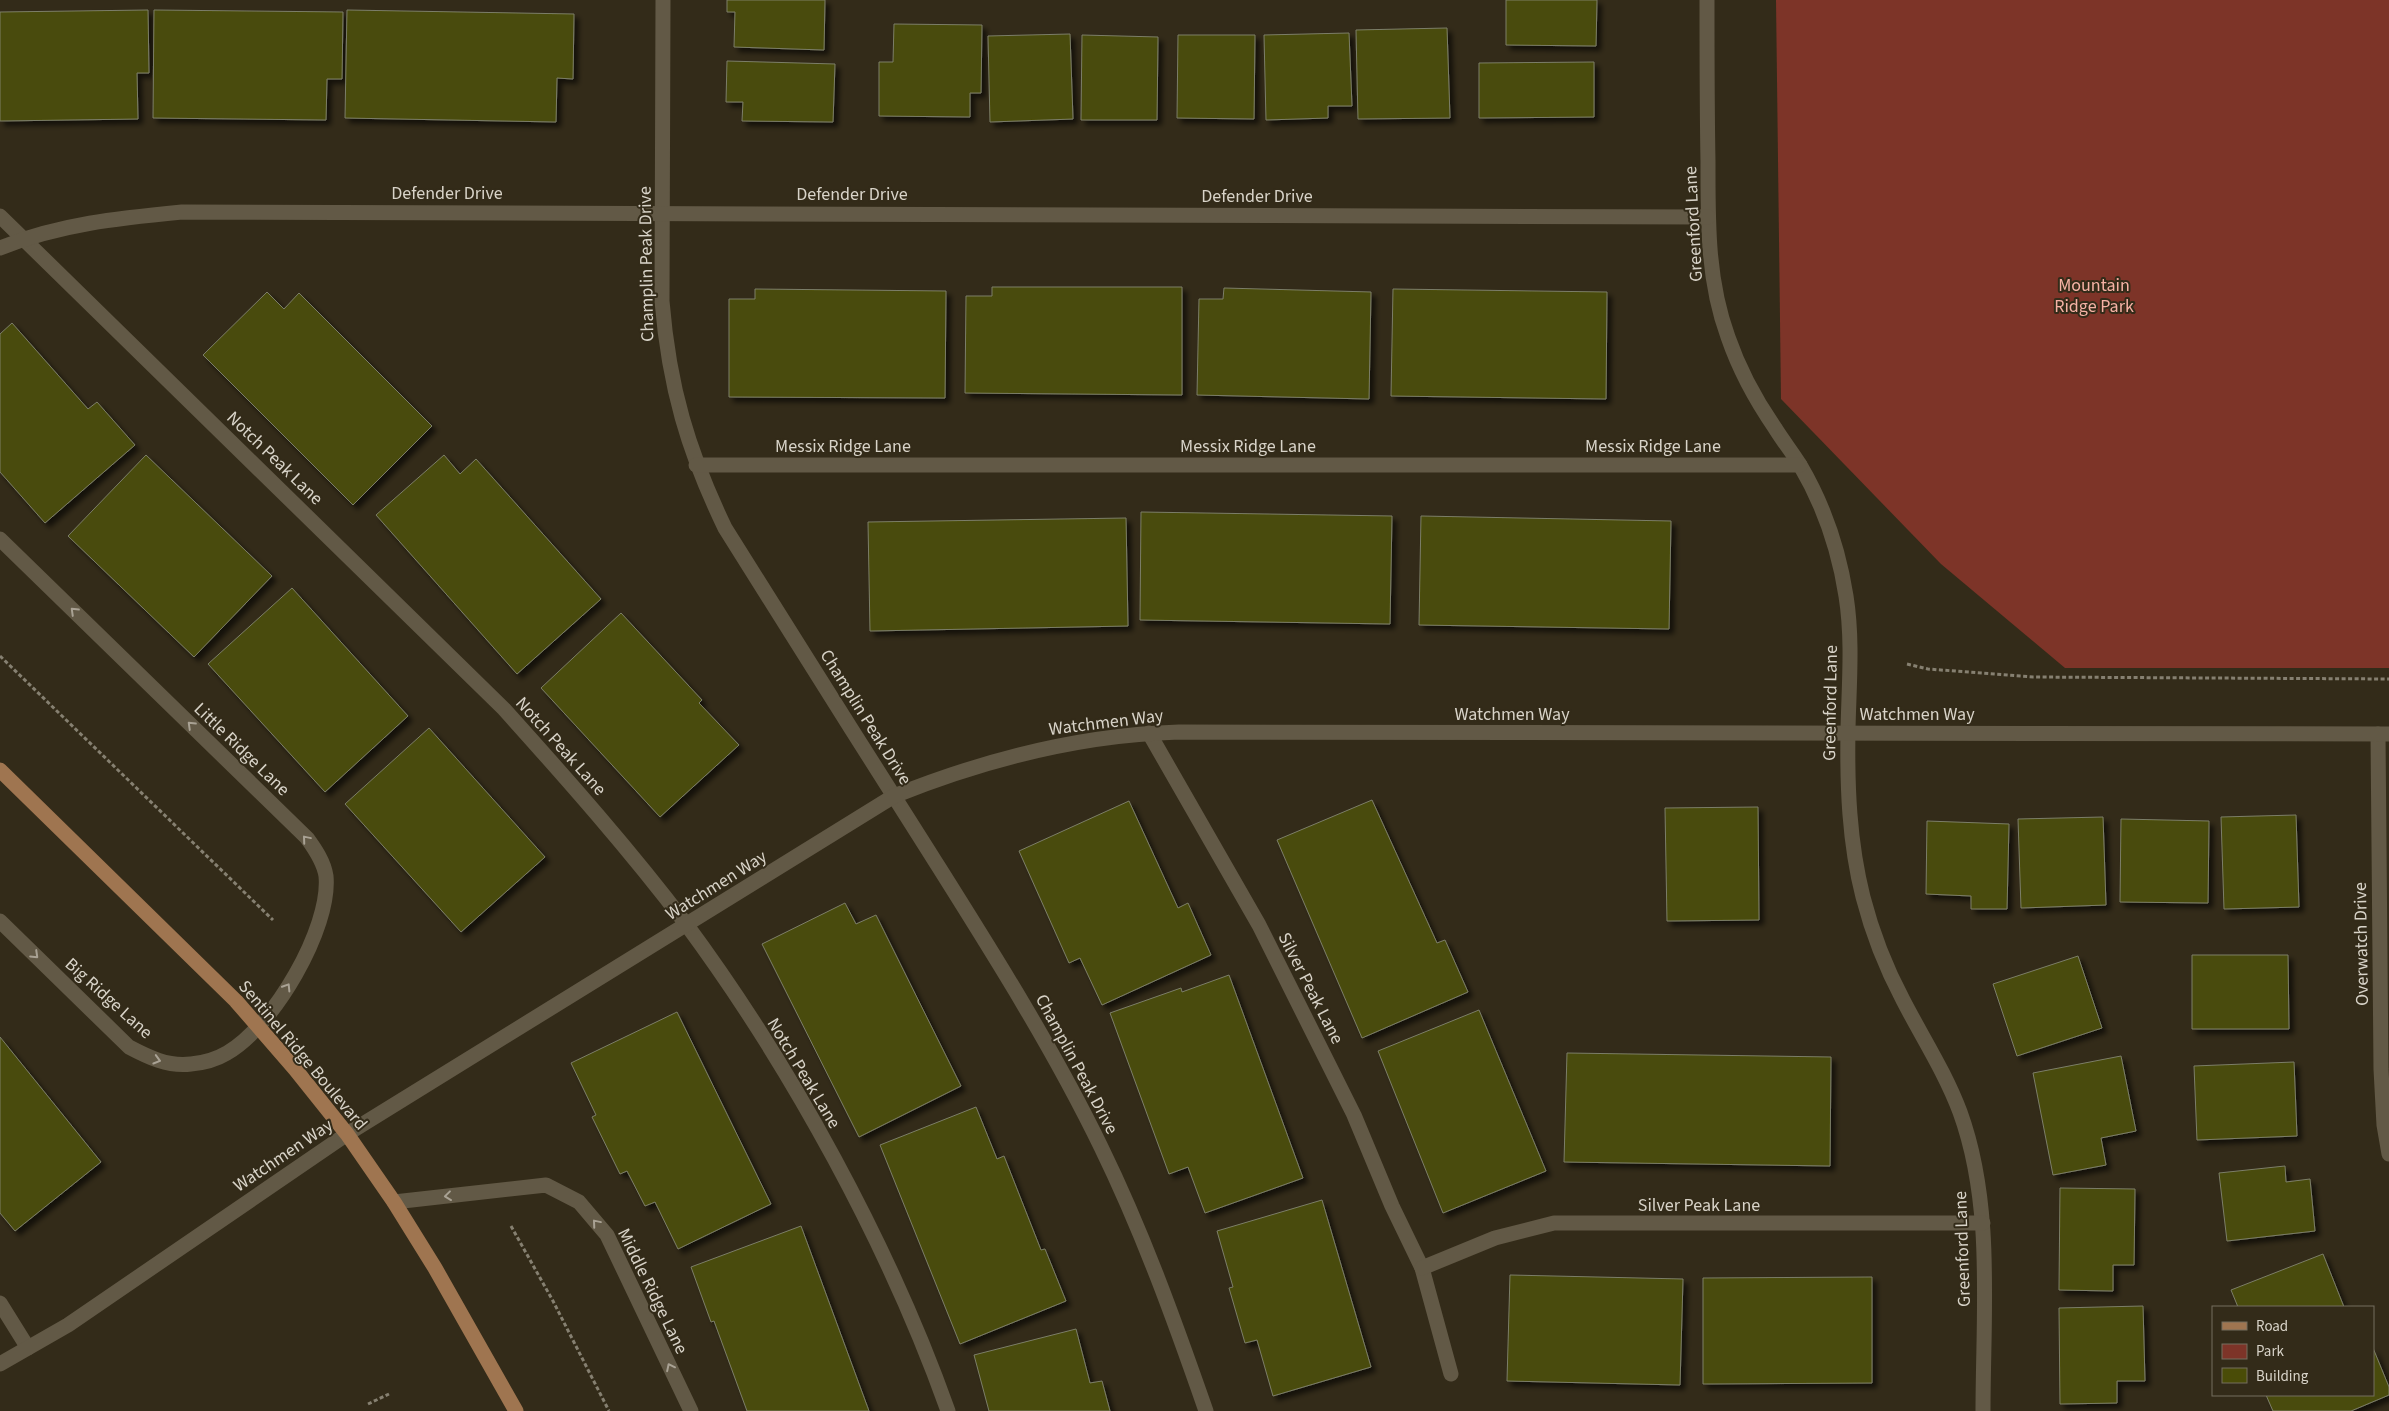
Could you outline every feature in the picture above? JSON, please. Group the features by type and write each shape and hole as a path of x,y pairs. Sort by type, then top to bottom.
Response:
{"main road":[{"name":"Sentinel Ridge Boulevard","path":"0,770 236,1001 295,1069 347,1134 394,1202 435,1268 516,1411"}],"street":[{"name":"Champlin Peak Drive","path":"663,0 662,301 666,348 675,395 696,465 725,528 1007,975 1054,1056 1101,1147 1161,1284 1206,1411"},
{"name":"Greenford Lane","path":"1707,0 1708,217 1711,269 1726,332 1738,365 1754,396 1800,465 1821,507 1836,552 1846,596 1850,640 1849,802 1853,846 1864,897 1880,948 1902,998 1946,1079 1960,1113 1977,1175 1983,1223 1983,1411"},
{"name":"Defender Drive","path":"0,248 23,239 77,224 182,212 662,212 1708,217"},
{"name":"Notch Peak Lane","path":"0,216 504,709 589,804 686,926 748,1016 795,1092 837,1166 876,1242 911,1319 948,1411"},
{"name":"Messix Ridge Lane","path":"696,465 1800,465"},
{"name":"Little Ridge Lane","path":"0,539 307,838 318,855 326,873 327,893 322,913 297,972 279,1000 258,1027"},
{"name":"Watchmen Way","path":"0,1364 68,1325 347,1134 894,796 944,776 995,759 1056,745 1150,733 2383,734"},
{"name":"Silver Peak Lane","path":"1150,733 1264,934 1354,1115 1392,1206 1422,1268 1450,1374"},
{"name":"Overwatch Drive","path":"2383,734 2381,1069 2384,1125 2389,1154"},
{"name":"Big Ridge Lane","path":"0,921 129,1047 149,1058 171,1064 190,1065 208,1061 228,1053 258,1027"},
{"name":"Middle Ridge Lane","path":"394,1202 546,1185 579,1202 607,1236 691,1411"},
{"name":"Silver Peak Lane","path":"1422,1268 1495,1238 1554,1223 1983,1223"},
{"path":"0,1303 28,1348"}],"path":[{"path":"0,656 273,920"},
{"path":"1907,664 1928,669 2033,677 2389,679"},
{"path":"511,1226 554,1301 609,1411"},
{"path":"368,1404 390,1394"}],"green space":[{"name":"Mountain Ridge Park","path":"1776,0 2389,0 2389,668 2065,668 1941,564 1781,399"}],"building":[{"path":"727,0 825,0 824,50 734,47 735,12 727,12"},
{"path":"1506,0 1597,0 1596,46 1506,45"},
{"path":"148,10 149,73 137,73 138,119 0,121 0,12"},
{"path":"154,10 343,12 342,79 327,79 326,120 153,118"},
{"path":"347,10 574,14 573,79 557,78 556,122 345,118"},
{"path":"894,24 982,25 981,93 970,93 970,117 879,116 879,62 893,62"},
{"path":"1447,28 1450,118 1358,119 1356,30"},
{"path":"1349,33 1352,106 1328,106 1328,118 1266,120 1264,35"},
{"path":"1070,34 1073,119 990,122 988,36"},
{"path":"1082,35 1158,37 1157,120 1081,120"},
{"path":"1178,35 1255,35 1254,119 1177,118"},
{"path":"727,61 835,64 833,122 742,121 743,102 726,102"},
{"path":"1594,62 1594,117 1479,118 1479,63"},
{"path":"992,287 1182,287 1182,395 965,393 966,296 992,296"},
{"path":"1224,288 1371,292 1369,399 1197,395 1199,299 1223,299"},
{"path":"755,289 946,291 945,398 729,397 729,299 755,299"},
{"path":"1393,289 1607,292 1606,399 1391,396"},
{"path":"267,292 284,309 299,293 432,426 353,505 203,355"},
{"path":"12,323 88,409 97,402 135,445 45,523 0,472 0,334"},
{"path":"146,455 272,576 194,657 68,536"},
{"path":"444,455 460,474 476,459 601,599 517,674 376,515"},
{"path":"1141,512 1392,516 1390,624 1140,620"},
{"path":"1421,516 1671,521 1669,629 1419,625"},
{"path":"1126,518 1128,626 870,631 868,522"},
{"path":"292,588 408,716 325,792 208,664"},
{"path":"621,613 702,700 699,703 739,745 660,817 541,688"},
{"path":"429,728 545,857 461,932 345,804"},
{"path":"1372,800 1437,943 1445,940 1468,992 1362,1038 1277,840"},
{"path":"1129,801 1178,908 1188,903 1211,955 1102,1005 1080,958 1069,963 1019,851"},
{"path":"1758,807 1759,920 1667,921 1665,808"},
{"path":"2296,815 2299,907 2224,909 2221,817"},
{"path":"2103,817 2106,905 2021,908 2018,819"},
{"path":"2121,819 2209,821 2208,903 2120,902"},
{"path":"1927,821 2009,824 2007,909 1971,909 1971,896 1926,894"},
{"path":"845,903 856,924 876,915 961,1086 859,1137 762,944"},
{"path":"2192,955 2288,955 2289,1029 2192,1029"},
{"path":"2078,956 2102,1028 2017,1056 1993,984"},
{"path":"1229,975 1303,1178 1205,1213 1188,1167 1169,1174 1110,1013 1181,988 1182,992"},
{"path":"1479,1010 1546,1171 1443,1213 1378,1051"},
{"path":"677,1012 771,1204 678,1249 655,1202 645,1206 627,1171 620,1174 592,1117 596,1115 571,1063"},
{"path":"0,1037 101,1162 15,1231 0,1213"},
{"path":"1567,1053 1831,1057 1830,1166 1564,1162"},
{"path":"2121,1056 2136,1131 2101,1138 2106,1165 2053,1175 2033,1073"},
{"path":"2294,1062 2297,1136 2197,1140 2194,1066"},
{"path":"976,1107 997,1159 1004,1156 1041,1250 1045,1249 1066,1301 960,1344 880,1145"},
{"path":"2285,1166 2286,1182 2310,1179 2315,1231 2227,1241 2219,1173"},
{"path":"2060,1188 2135,1189 2134,1265 2113,1265 2113,1291 2059,1290"},
{"path":"1322,1200 1371,1367 1273,1396 1257,1340 1245,1343 1229,1288 1233,1287 1217,1231"},
{"path":"801,1226 869,1411 747,1411 714,1321 711,1322 691,1267"},
{"path":"2323,1254 2344,1306 2238,1306 2231,1290"},
{"path":"1510,1275 1683,1279 1680,1385 1507,1381"},
{"path":"1872,1277 1872,1383 1703,1384 1703,1278"},
{"path":"2143,1306 2145,1381 2117,1381 2117,1403 2060,1404 2059,1308"},
{"path":"1076,1329 1090,1383 1102,1381 1110,1411 989,1411 974,1355"},
{"path":"2374,1350 2389,1387 2389,1395 2351,1411 2273,1411 2266,1396 2374,1396"}]}
